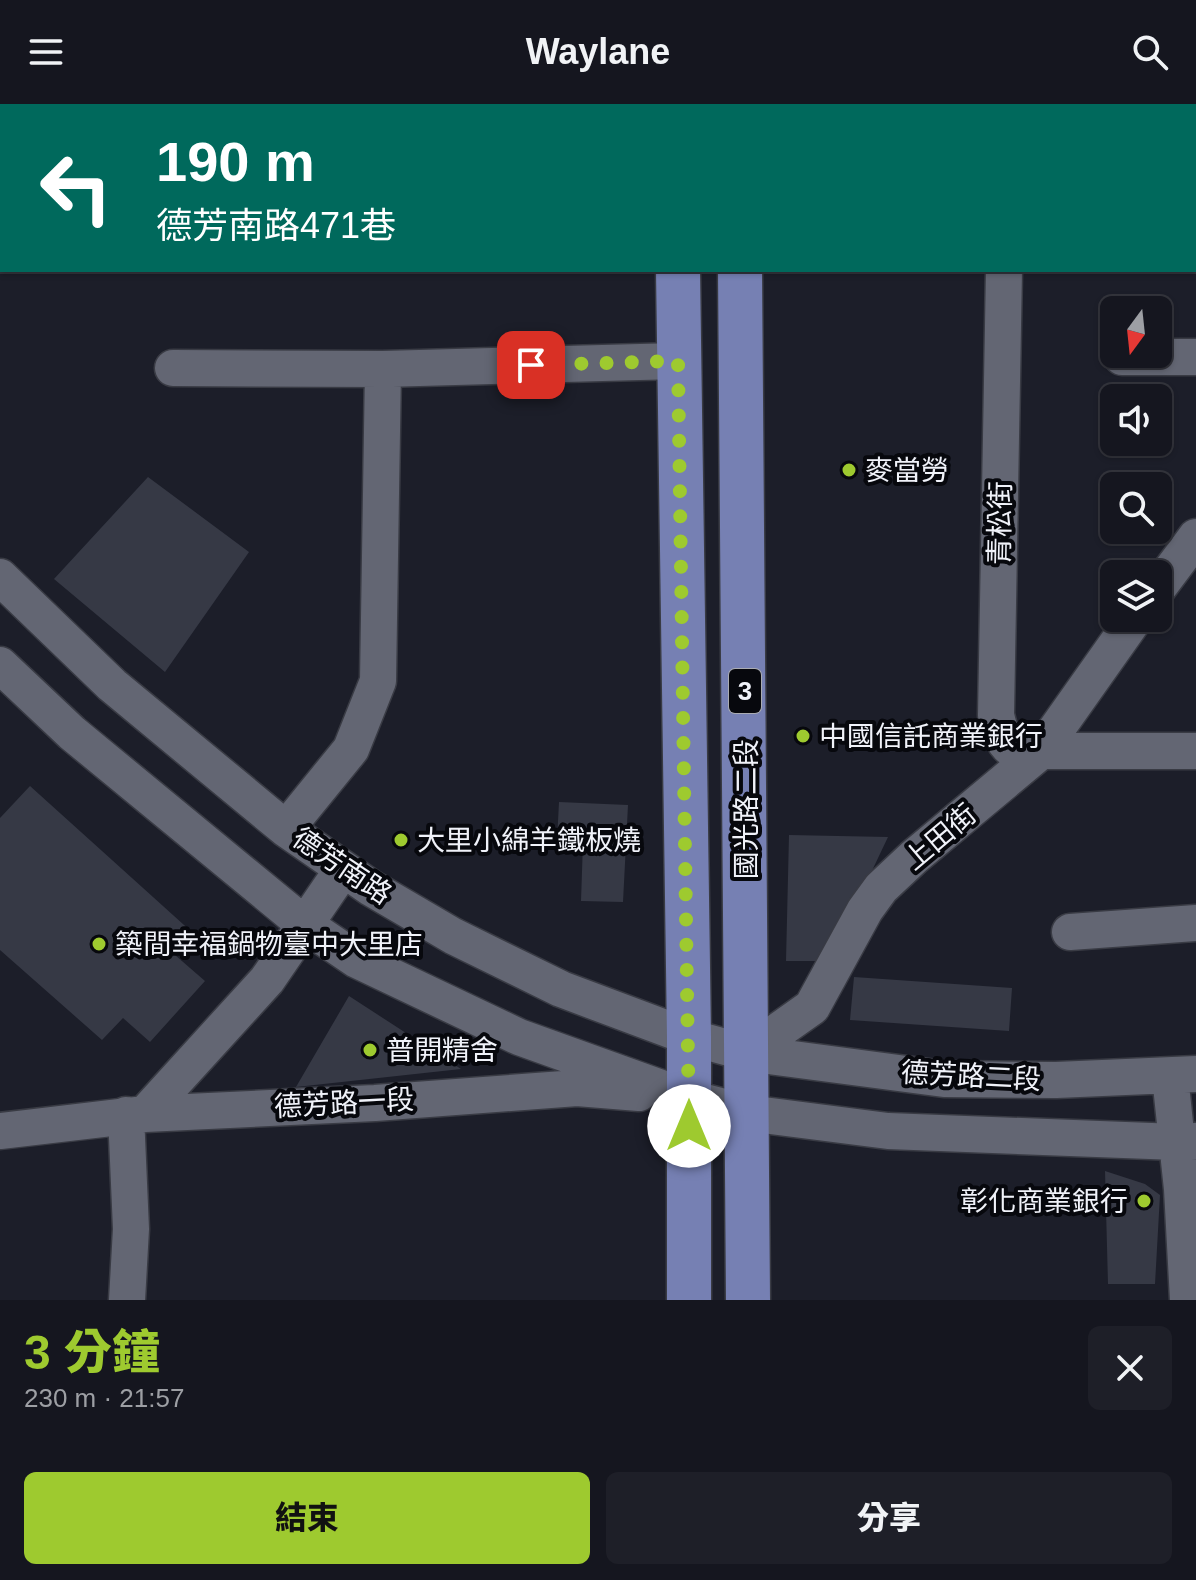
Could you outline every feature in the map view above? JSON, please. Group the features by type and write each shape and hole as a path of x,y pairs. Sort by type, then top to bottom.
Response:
{"main road":[{"path":"678,272 689,1037 689,1300"},
{"name":"國光路二段","path":"740,272 748,1300"}],"street":[{"name":"青松街","path":"1004,272 996,715 1006,745 1014,753 1035,755"},
{"path":"1172,357 1196,357"},
{"path":"173,368 383,369 678,361"},
{"path":"286,829 351,749 378,681 383,369"},
{"path":"1172,569 1196,537"},
{"name":"德芳南路","path":"0,577 112,685 286,829 343,869 453,936 547,982 689,1037 747,1053"},
{"name":"上田街","path":"747,1053 812,1007 865,910 881,888 1035,755 1125,632"},
{"path":"0,665 72,733 304,924 357,960 519,1037 689,1098 747,1113"},
{"path":"1035,755 1196,751"},
{"path":"127,1300 135,1114 267,980 343,869"},
{"path":"1070,932 1196,923"},
{"name":"德芳路二段","path":"747,1053 944,1079 1056,1080 1183,1075"},
{"path":"1183,1075 1187,1141 1188,1300"},
{"name":"德芳路一段","path":"0,1131 135,1114 375,1103 577,1088 689,1098"},
{"name":"德芳路二段","path":"747,1113 888,1131 1187,1141"}],"building":[{"path":"148,477 249,552 165,672 54,579"},
{"name":"築間幸福鍋物臺中大里店","path":"30,786 194,934 175,955 205,981 150,1042 123,1018 102,1040 0,950 0,818"},
{"path":"559,802 628,805 623,902 581,901 583,842 557,841"},
{"path":"789,835 888,837 860,896 817,961 786,961"},
{"path":"854,977 1012,988 1009,1031 850,1020"},
{"name":"普開精舍","path":"349,996 406,1033 461,1069 296,1087"},
{"path":"1105,1171 1145,1184 1160,1195 1155,1284 1108,1284"}],"place":[{"name":"麥當勞","path":"849,470"},
{"name":"中國信託商業銀行","path":"803,736"},
{"name":"大里小綿羊鐵板燒","path":"401,840"},
{"name":"築間幸福鍋物臺中大里店","path":"99,944"},
{"name":"普開精舍","path":"370,1050"},
{"name":"彰化商業銀行","path":"1144,1201"}],"route":[{"path":"531,365 678,361 689,1126"}]}
